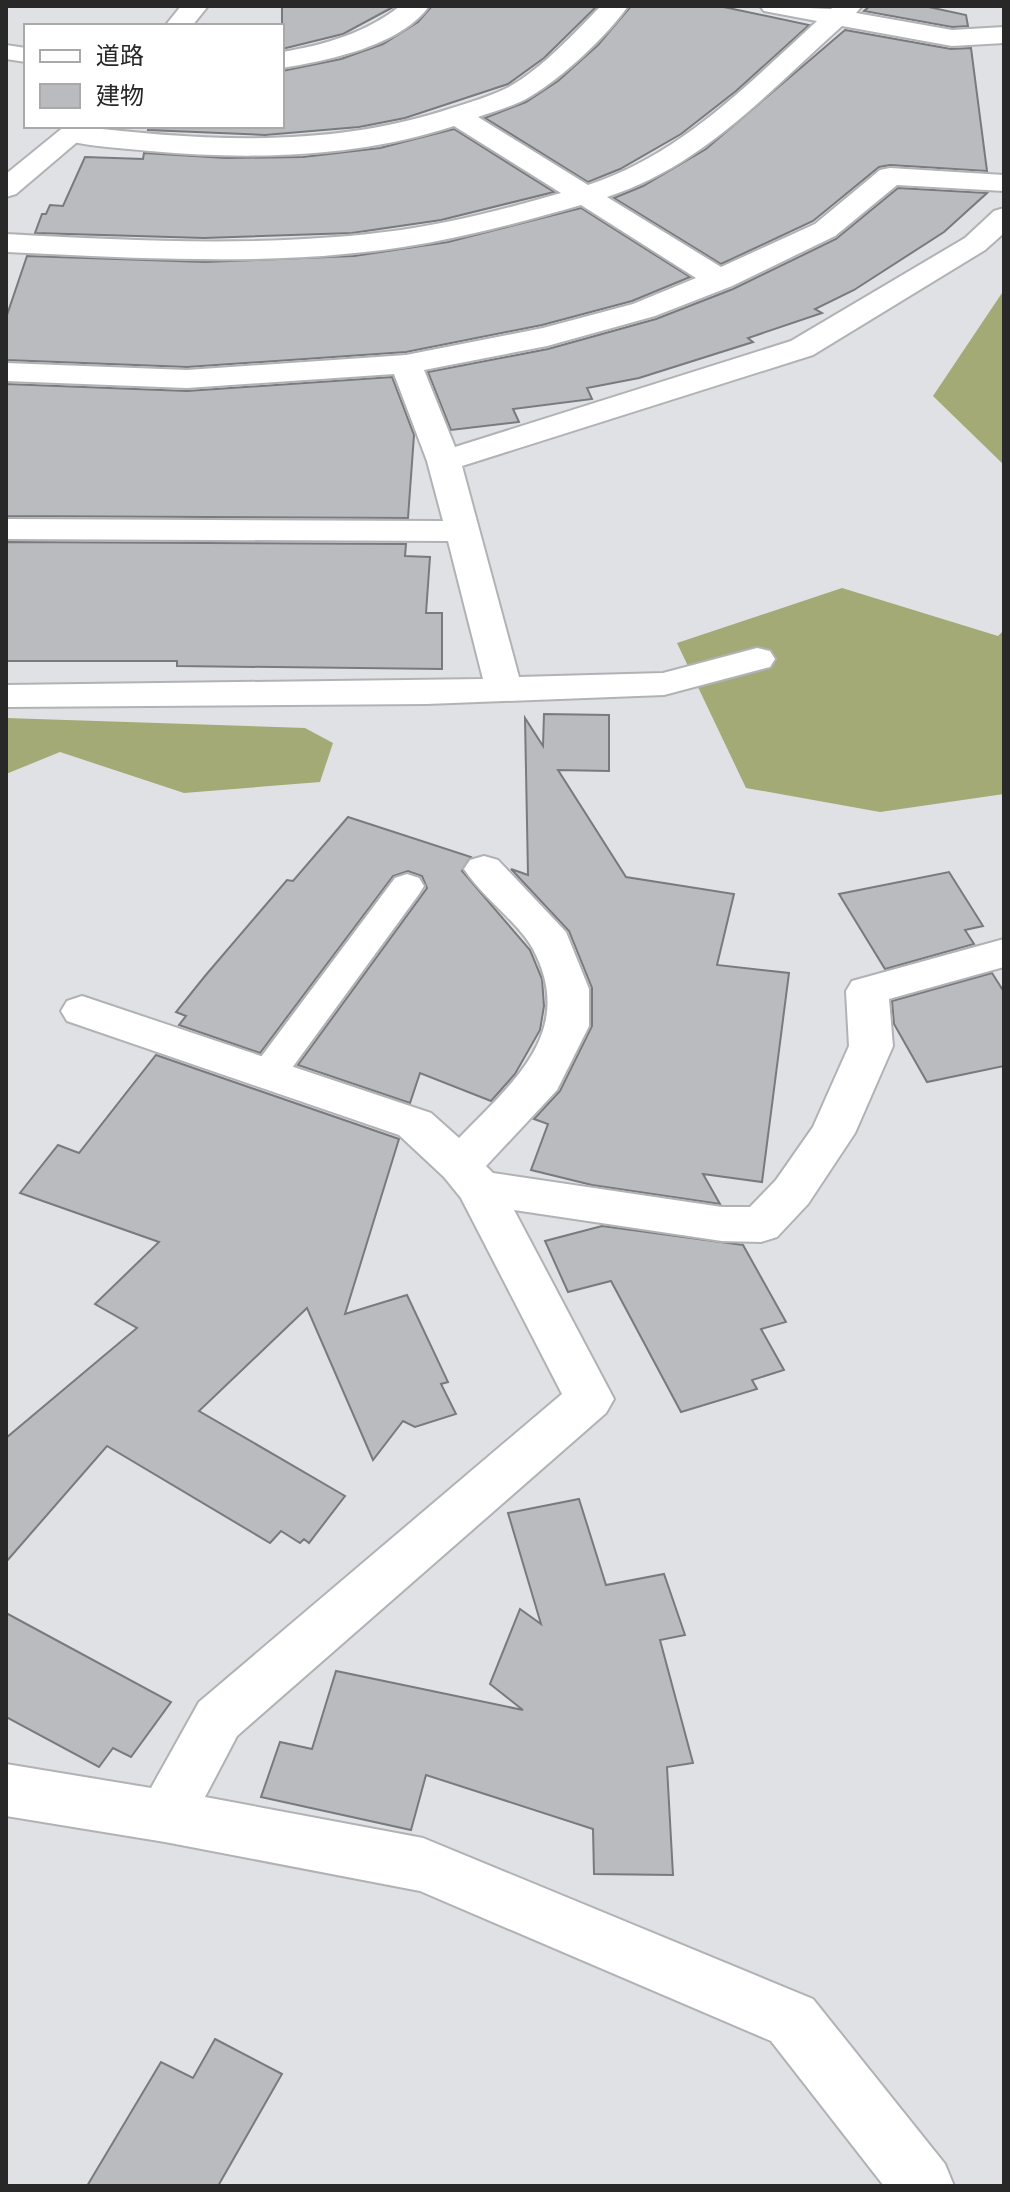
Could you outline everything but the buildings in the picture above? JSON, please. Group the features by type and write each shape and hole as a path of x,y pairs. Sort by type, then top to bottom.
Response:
{"street":[{"path":"180,24 195,6"},
{"path":"284,60 330,53 401,19 416,6"},
{"path":"6,188 78,130 192,147 295,145 390,135 457,116 520,91 569,52 615,6"},
{"path":"773,6 841,12 952,38 1002,38"},
{"path":"6,243 189,252 308,250 420,238 584,195 642,173 707,133 841,12"},
{"path":"457,116 721,280"},
{"path":"6,372 187,379 406,364 547,337 644,310 721,280 825,230 890,176 1004,183"},
{"path":"444,461 802,348 975,244 1004,217"},
{"path":"406,364 444,461 504,689"},
{"path":"6,529 461,531"},
{"path":"6,696 411,693 664,684 757,659"},
{"path":"470,1177 542,1079 568,1026 568,989 551,942 484,869"},
{"path":"470,1177 722,1224 761,1225 792,1192 833,1133 871,1046 867,991 1004,953"},
{"path":"82,1011 415,1124 470,1177 589,1399 218,1719 165,1816"},
{"path":"6,1790 165,1816 423,1865 792,2020 923,2186"}],"lane":[{"path":"268,1074 407,886"}],"green space":[{"path":"1004,290 1004,465 933,396"},
{"path":"842,588 998,636 1004,630 1004,794 880,812 746,788 677,643"},
{"path":"6,718 305,728 333,743 320,782 184,793 60,752 6,774"}]}
